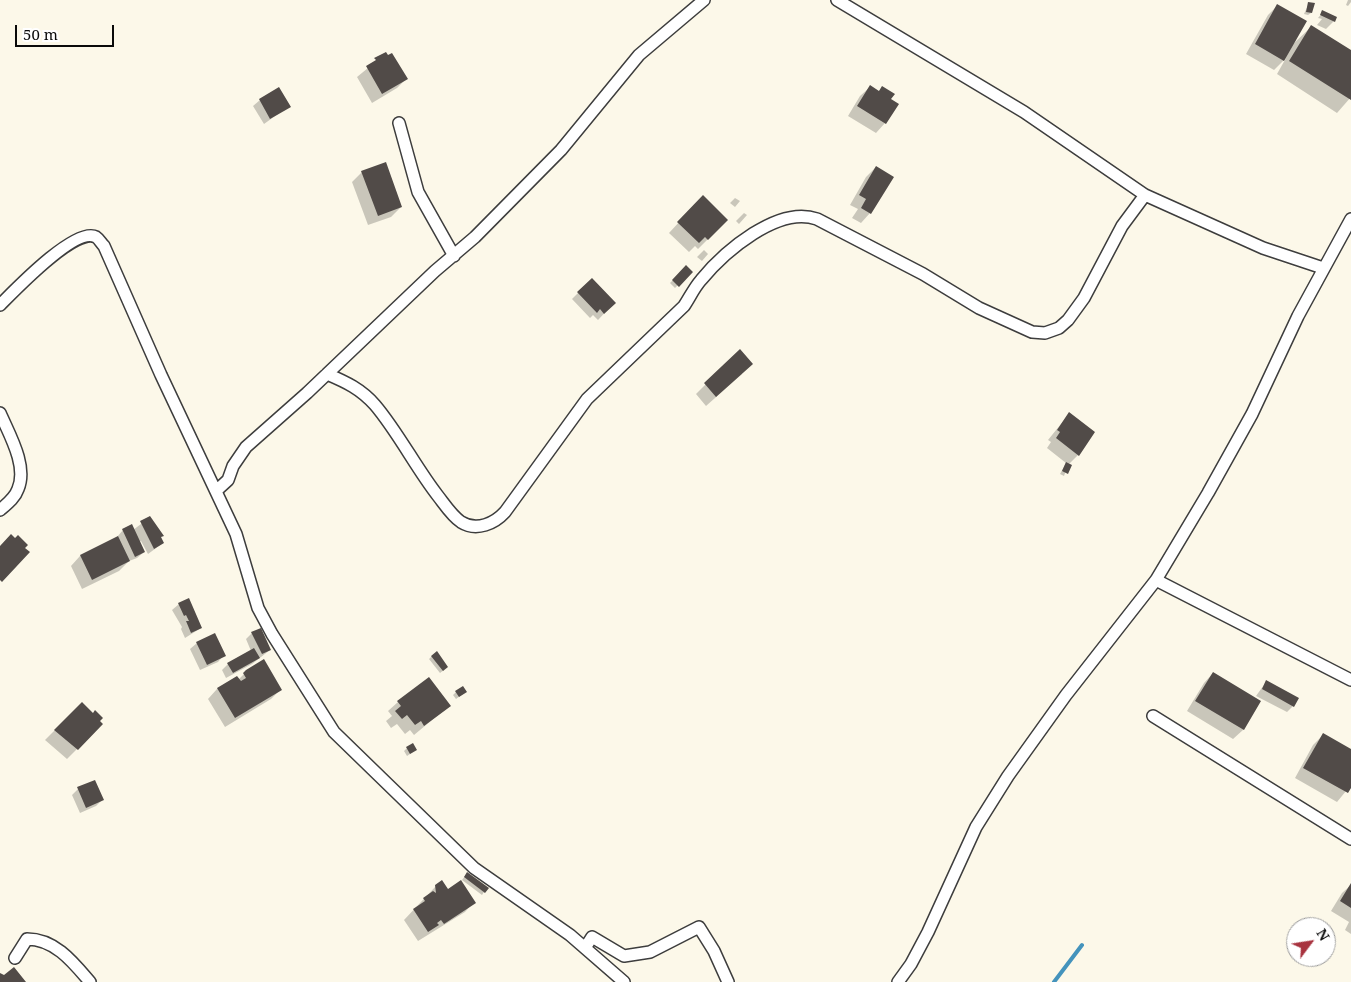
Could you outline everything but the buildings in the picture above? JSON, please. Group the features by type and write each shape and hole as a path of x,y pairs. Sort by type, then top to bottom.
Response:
{"street":[{"path":"216,491 228,480 233,466 246,447 454,256 561,150 639,55 704,0"},
{"path":"837,0 1024,112 1145,195 1263,248 1323,268"},
{"path":"399,123 418,192 454,256"},
{"path":"327,374 362,392 376,406 420,472 452,513 463,523 476,526 486,525 497,521 530,481 587,399 684,306 708,272 736,247 770,224 794,216 817,219 923,274 979,308 1032,332 1045,334 1059,328 1074,313 1095,281 1122,226 1145,195"},
{"path":"898,982 928,932 976,827 1008,776 1066,695 1156,580 1252,414 1323,268 1351,219"},
{"path":"0,305 58,251 71,242 90,236 97,237 104,246 161,376 236,534 258,608 272,634 334,732 474,868 539,912 624,982"},
{"path":"0,414 18,460 20,473 19,488 12,499 0,510"},
{"path":"1156,580 1275,643 1351,680"},
{"path":"1153,716 1351,839"},
{"path":"585,948 592,937 624,956 650,952 699,927 714,951 728,982"},
{"path":"15,958 27,939 40,939 67,955 90,982"}],"waterway":[{"path":"1054,982 1082,945"}]}
